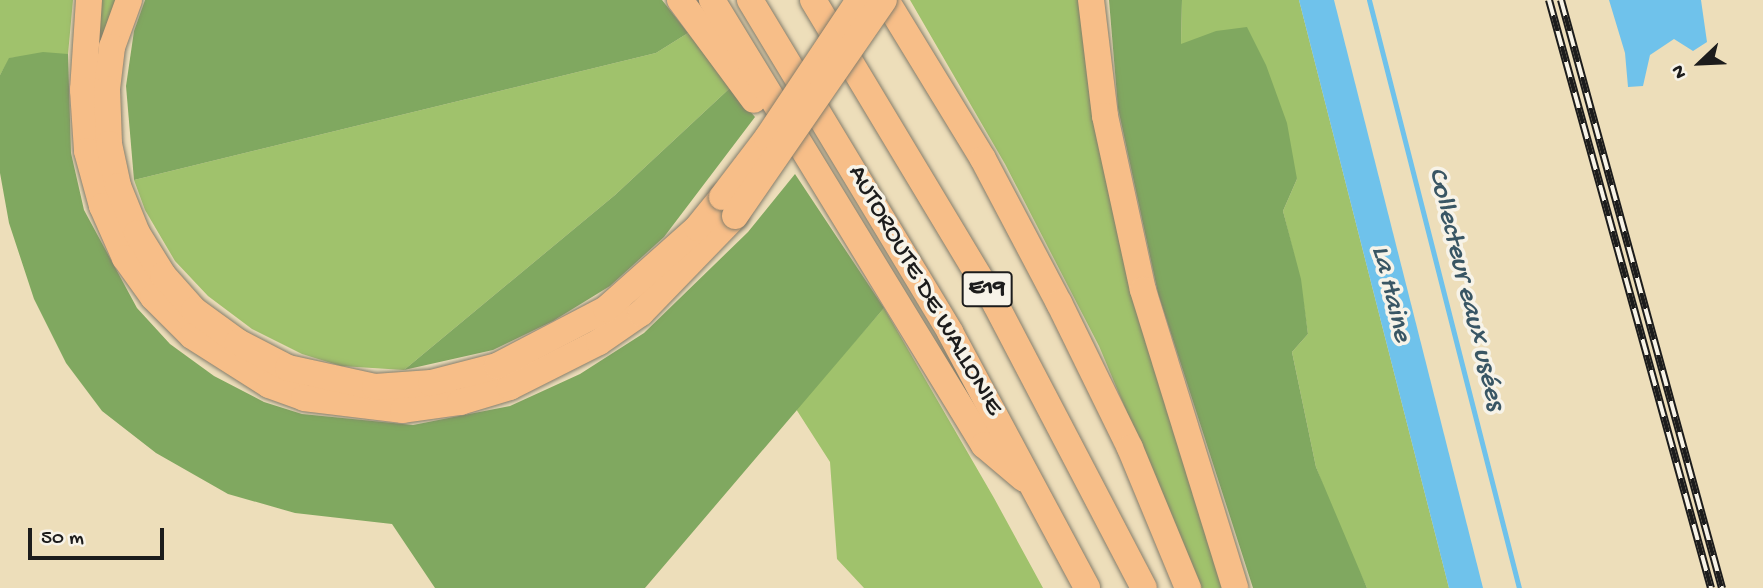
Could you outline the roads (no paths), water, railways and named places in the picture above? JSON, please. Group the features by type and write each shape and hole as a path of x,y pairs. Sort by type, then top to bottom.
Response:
{"highway":[{"path":"89,0 83,90 87,151 102,206 125,258 153,297 192,336 260,379 303,398 402,410 460,402 510,387 589,348 641,313 729,206 885,0 983,159 1059,303 1130,449 1188,588"},
{"path":"129,0 112,47 107,89 111,155 137,233 163,275 194,310 238,342 288,368 375,387 431,383 497,366 606,309 697,228 729,206 768,138 859,0"},
{"path":"680,0 880,272"},
{"path":"712,0 984,445 1036,489"},
{"name":"AUTOROUTE DE WALLONIE","path":"750,0 863,183 1036,489 1087,588"},
{"name":"AUTOROUTE DE WALLONIE","path":"813,0 996,305 1144,588"},
{"path":"1091,0 1105,116 1143,290 1236,588"}],"water":[{"name":"La Haine","path":"1299,0 1334,0 1483,588 1449,588"},
{"path":"1609,0 1701,0 1707,42 1693,51 1674,39 1650,55 1643,86 1628,87 1625,53"}],"waterway":[{"name":"Collecteur eaux usées","path":"1369,0 1519,588"}],"railway":[{"path":"1549,0 1711,588"},
{"path":"1561,0 1722,588"}]}
